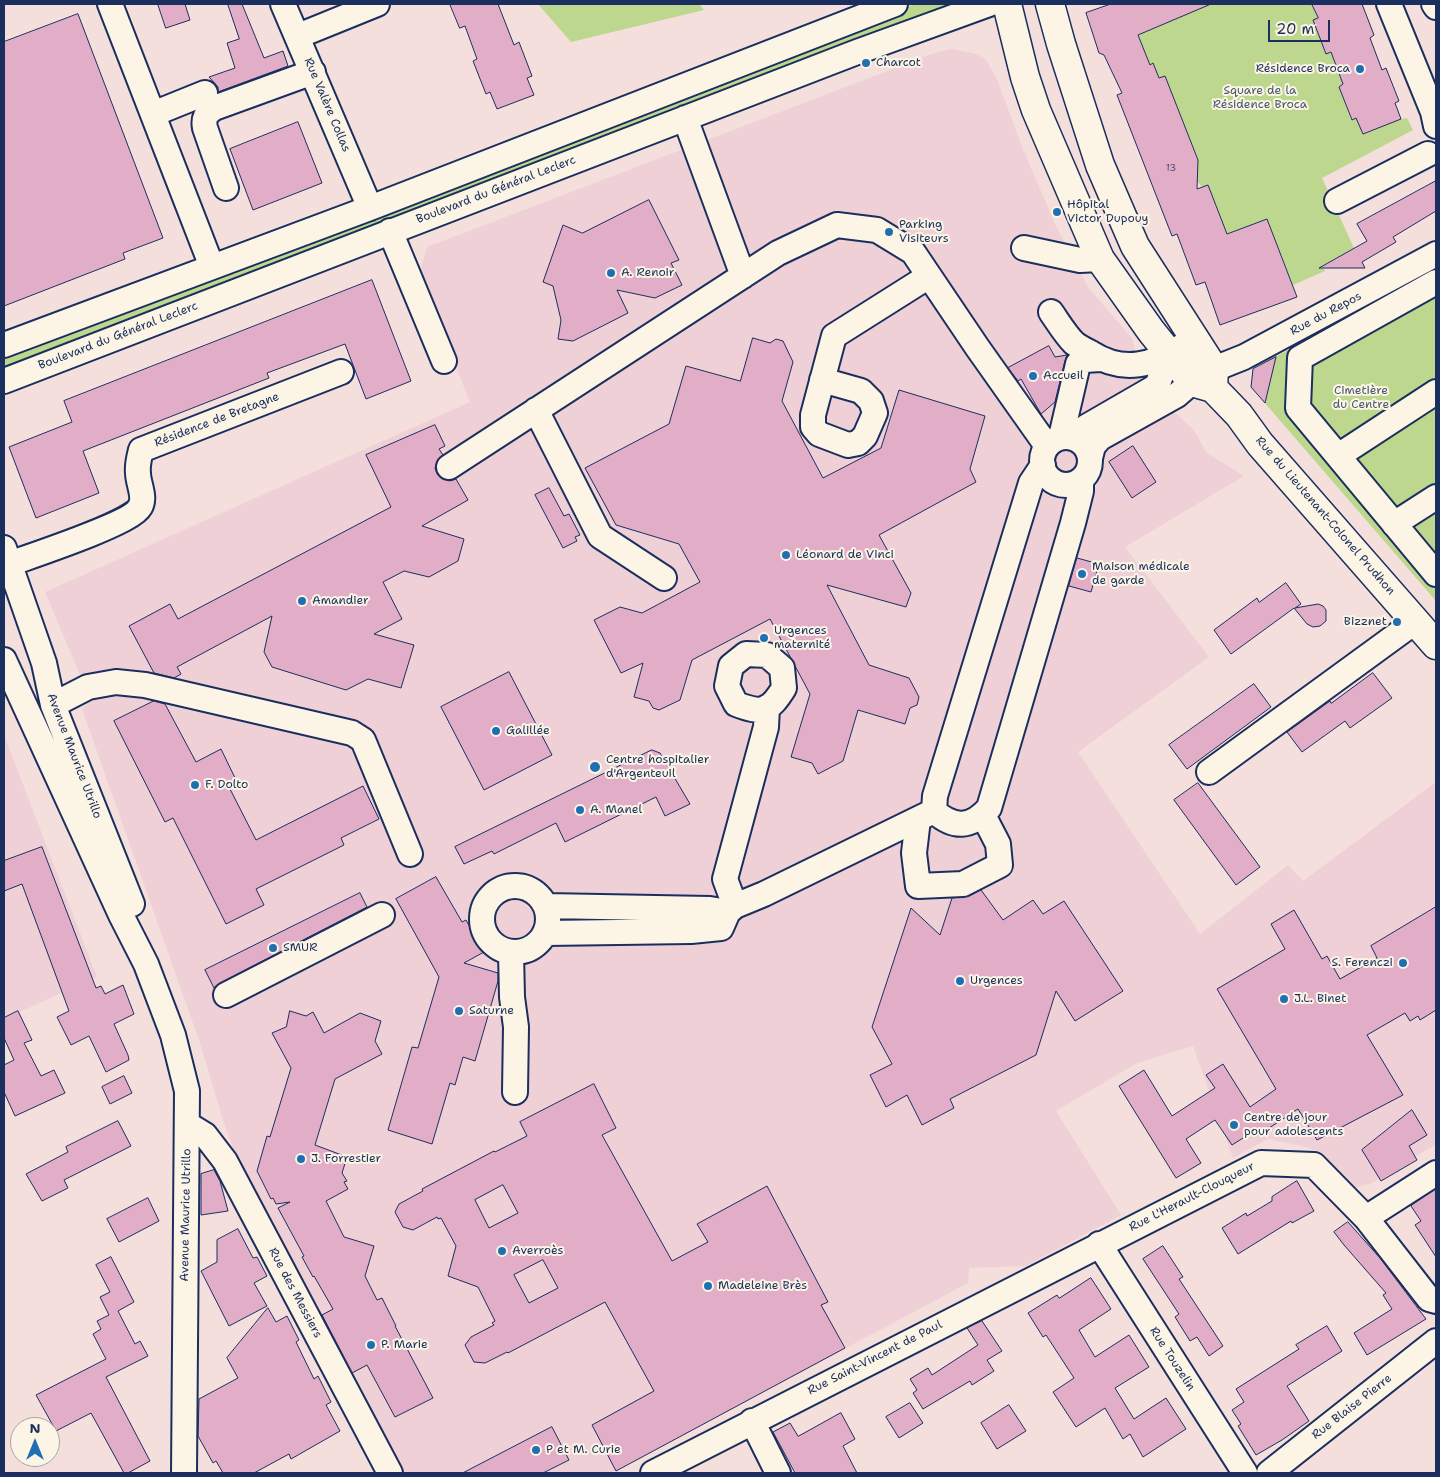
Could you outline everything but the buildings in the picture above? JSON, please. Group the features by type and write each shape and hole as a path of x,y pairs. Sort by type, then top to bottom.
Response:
{"main road":[{"name":"Rue du Lieutenant-Colonel Prudhon","path":"1007,4 1025,78 1036,110 1100,259 1169,354 1206,380 1239,415 1260,444 1436,645"},
{"name":"Rue du Lieutenant-Colonel Prudhon","path":"1050,4 1100,166 1135,246 1193,338 1206,380"},
{"path":"1100,259 1135,246"}],"street":[{"path":"110,4 212,267"},
{"name":"Rue Valère Collas","path":"283,4 370,208"},
{"path":"298,36 377,4"},
{"path":"4,345 370,208 895,4"},
{"name":"Boulevard du Général Leclerc","path":"4,381 857,52 989,4"},
{"path":"1338,201 1432,162 1436,126 1433,112 1389,4"},
{"path":"226,188 203,122 206,114 214,108 313,72"},
{"path":"153,114 205,93"},
{"path":"685,118 743,276"},
{"path":"449,467 778,253 837,225 877,230 913,252 977,347 1057,447"},
{"path":"390,231 444,361"},
{"path":"1024,248 1080,260 1100,259"},
{"name":"Rue du Repos","path":"1090,458 1093,446 1100,438 1244,357 1436,254"},
{"path":"822,380 834,336 929,276"},
{"path":"1436,282 1300,358 1298,408 1436,574"},
{"path":"1051,312 1075,343 1100,359"},
{"path":"1081,480 1074,483 1058,483 1051,479 1078,364 1085,360 1100,359 1120,364 1135,365 1156,361 1193,338"},
{"path":"983,815 998,844 1000,865 963,884 918,886 914,854 926,815 935,796 1031,483 1057,447 1083,429 1157,386 1169,354"},
{"name":"Résidence de Bretagne","path":"6,556 112,525 131,517 140,507 142,496 138,475 138,461 141,450 341,372"},
{"path":"1338,456 1436,392"},
{"path":"536,410 600,536 664,578"},
{"path":"546,906 731,909 926,815 963,825 983,815 989,808 1073,523 1081,491 1081,480 1090,466 1088,450 1083,443 1057,447"},
{"path":"1394,524 1436,497"},
{"name":"Avenue Maurice Utrillo","path":"6,556 44,663 53,705 131,902 146,964"},
{"path":"1209,772 1416,622"},
{"name":"Avenue Maurice Utrillo","path":"4,660 121,915 146,964 173,1035 187,1091 184,1473"},
{"path":"53,705 88,687 116,682 144,684 352,733 363,740 410,854"},
{"path":"546,933 691,931 721,928 731,909 724,879 766,727 767,707"},
{"path":"512,885 526,887 538,894 546,906 549,919 546,933 538,945 525,952 511,953 498,948 487,939 482,926 482,912 488,899 498,890 512,885"},
{"path":"226,995 382,915"},
{"path":"511,953 512,997 516,1027 515,1092"},
{"name":"Rue des Messiers","path":"187,1124 205,1135 225,1160 390,1473"},
{"name":"Rue L'Herault-Clouqueur","path":"1099,1244 1261,1163 1314,1165 1366,1218 1429,1299 1436,1301"},
{"path":"1366,1218 1436,1173"},
{"name":"Rue Saint-Vincent de Paul","path":"653,1473 1099,1244"},
{"name":"Rue Touzelin","path":"1099,1244 1245,1473"},
{"name":"Rue Blaise Pierre","path":"1269,1473 1436,1341"},
{"path":"752,1421 778,1473"}],"shaded area":[{"name":"Centre hospitalier d'Argenteuil","path":"954,49 976,54 986,60 997,79 1022,147 1056,226 1088,287 1132,338 1143,383 1193,429 1207,453 1244,476 1125,547 1209,657 1078,752 1200,934 1288,865 1303,881 1436,782 1436,1144 1372,1183 1355,1188 1344,1183 1318,1151 1302,1146 1268,1139 1233,1158 1193,1046 1137,1063 1056,1111 1121,1215 1026,1266 969,1268 968,1283 611,1473 405,1473 321,1315 241,1171 222,1117 200,1043 82,709 91,701 45,592 470,402 419,275 427,247 940,51"},
{"path":"4,735 97,977 4,1019"}],"green space":[{"path":"538,4 699,4 704,10 571,42"},
{"path":"915,4 951,4 953,7 4,370 4,356"},
{"name":"Square de la Résidence Broca","path":"1188,4 1312,4 1318,18 1313,20 1326,53 1331,52 1343,84 1339,87 1351,120 1356,118 1363,134 1407,118 1413,130 1322,178 1354,248 1322,266 1325,271 1293,285 1267,219 1222,236 1221,218 1208,185 1202,187 1197,181 1198,159 1165,76 1159,78 1153,64 1150,65 1138,35 1191,12"},
{"name":"Cimetière du Centre","path":"1436,269 1436,601 1251,387 1253,369"}],"place":[{"name":"Charcot","path":"866,63"},
{"name":"Résidence Broca","path":"1360,69"},
{"name":"Hôpital Victor Dupouy","path":"1057,212"},
{"name":"Parking Visiteurs","path":"889,232"},
{"name":"A. Renoir","path":"611,273"},
{"name":"Accueil","path":"1033,376"},
{"name":"Léonard de Vinci","path":"786,555"},
{"name":"Maison médicale de garde","path":"1082,574"},
{"name":"Amandier","path":"302,601"},
{"name":"Bizznet","path":"1397,622"},
{"name":"Urgences maternité","path":"764,638"},
{"name":"Galillée","path":"496,731"},
{"name":"Centre hospitalier d'Argenteuil","path":"595,767"},
{"name":"F. Dolto","path":"195,785"},
{"name":"A. Manel","path":"580,810"},
{"name":"SMUR","path":"273,948"},
{"name":"S. Ferenczi","path":"1403,963"},
{"name":"Urgences","path":"960,981"},
{"name":"J.L. Binet","path":"1284,999"},
{"name":"Saturne","path":"459,1011"},
{"name":"Centre de jour pour adolescents","path":"1234,1125"},
{"name":"J. Forrestier","path":"301,1159"},
{"name":"Averroès","path":"502,1251"},
{"name":"Madeleine Brès","path":"708,1286"},
{"name":"P. Marie","path":"371,1345"},
{"name":"P et M. Curie","path":"536,1450"}]}
